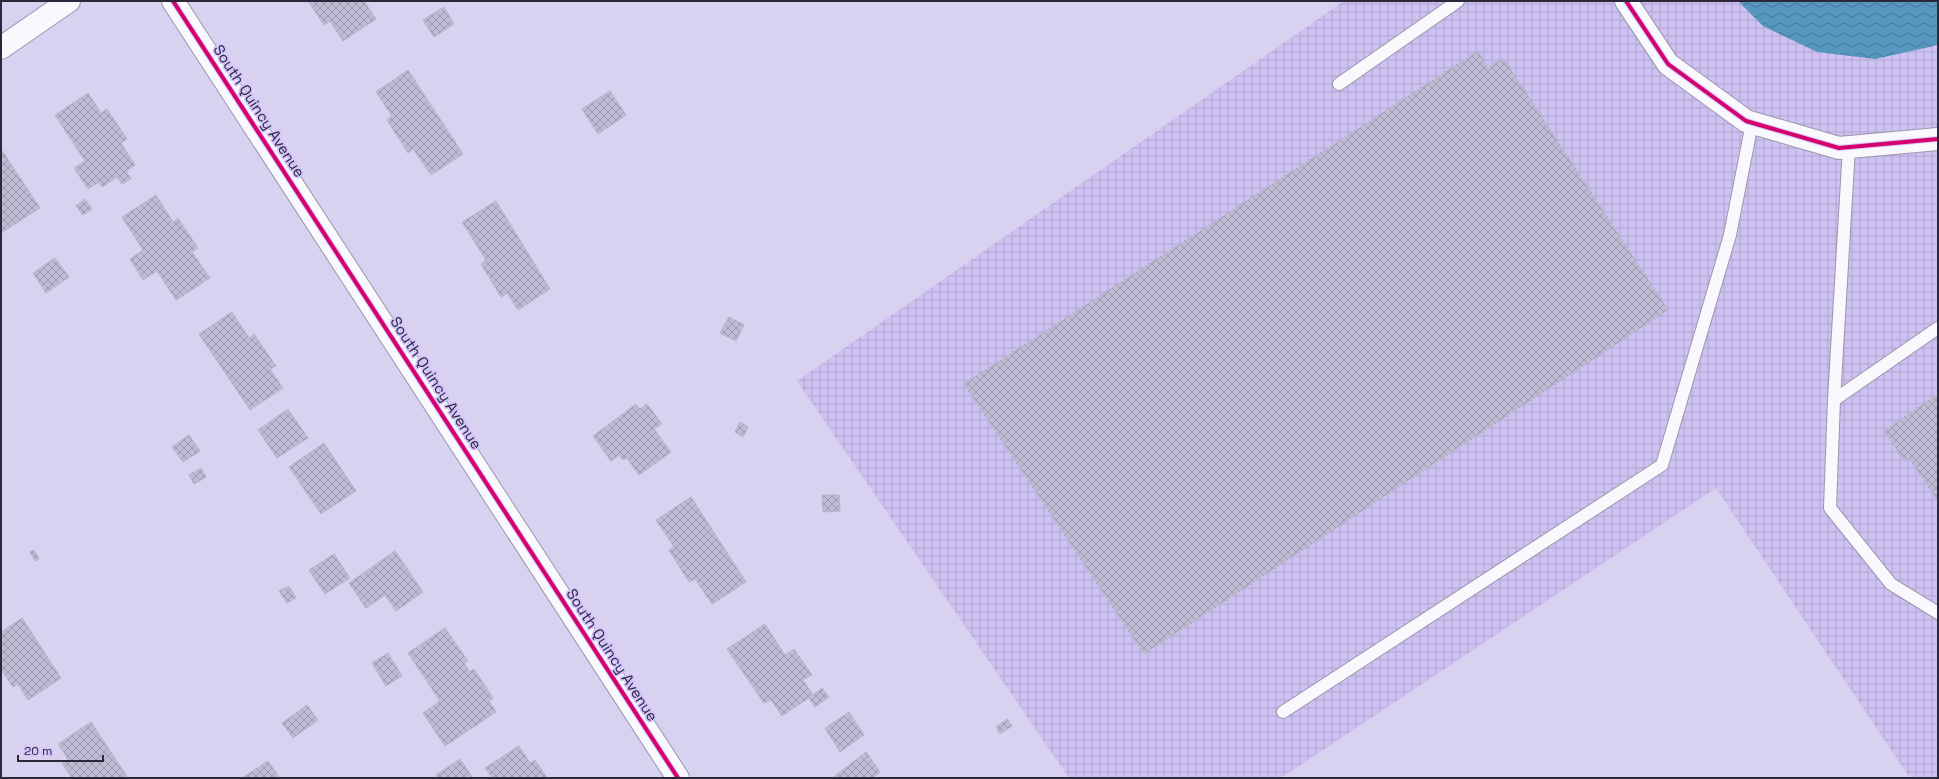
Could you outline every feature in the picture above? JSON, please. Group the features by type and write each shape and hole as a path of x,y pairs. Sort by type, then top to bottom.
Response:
{"street":[{"path":"1,48 69,1"},
{"name":"South Quincy Avenue","path":"173,1 678,778"},
{"path":"1626,1 1668,64 1746,121 1840,148 1938,139"}],"lane":[{"path":"1339,84 1458,1"},
{"path":"1283,712 1662,465 1730,235 1752,123"},
{"path":"1849,147 1834,400 1830,508 1891,584 1938,613"},
{"path":"1834,400 1938,328"}],"shaded area":[{"path":"1344,1 1938,1 1938,778 1910,778 1716,488 1281,778 1069,778 797,381"}],"water":[{"path":"1738,1 1938,1 1938,44 1875,59 1817,52 1763,26"}],"building":[{"path":"308,1 364,1 376,19 343,41 330,21 324,25"},
{"path":"444,7 454,24 434,37 423,20"},
{"path":"1478,51 1488,68 1503,58 1668,310 1144,654 964,384"},
{"path":"408,70 463,154 431,175 413,149 408,153 387,120 392,116 376,92"},
{"path":"610,91 626,115 598,134 582,109"},
{"path":"88,93 101,113 107,109 127,139 121,143 135,165 126,171 131,179 122,184 117,177 102,187 99,182 88,189 74,168 85,161 55,115"},
{"path":"1,149 40,208 1,233"},
{"path":"156,195 173,222 178,218 198,248 192,252 210,278 176,300 157,271 143,280 130,259 143,250 122,217"},
{"path":"85,199 92,209 83,215 76,206"},
{"path":"496,201 550,289 518,310 507,293 501,297 481,264 486,260 462,222"},
{"path":"55,258 69,277 46,293 33,273"},
{"path":"232,312 249,338 254,334 276,366 270,369 283,388 250,410 199,334"},
{"path":"729,317 744,325 736,341 720,333"},
{"path":"1938,394 1938,501 1909,458 1905,461 1884,431"},
{"path":"636,404 640,409 647,404 662,424 654,429 671,452 639,475 627,458 623,460 619,455 611,461 593,436"},
{"path":"288,409 308,438 277,458 258,430"},
{"path":"740,422 748,427 743,437 735,432"},
{"path":"189,435 200,451 183,462 172,447"},
{"path":"324,443 356,491 321,514 289,467"},
{"path":"201,468 206,477 194,484 189,475"},
{"path":"822,495 839,495 840,511 823,512"},
{"path":"691,497 746,582 712,604 695,579 689,582 669,550 674,547 656,520"},
{"path":"34,550 39,559 35,561 30,552"},
{"path":"395,551 423,592 396,611 385,595 366,608 349,583"},
{"path":"334,554 350,578 325,594 309,570"},
{"path":"289,586 296,598 287,603 279,591"},
{"path":"22,618 61,678 28,700 18,684 13,687 1,669 1,632"},
{"path":"765,624 785,655 794,649 812,675 803,680 813,695 782,716 771,700 764,703 727,649"},
{"path":"445,628 468,661 464,663 470,672 474,669 493,698 489,701 496,712 445,746 423,713 440,701 408,653"},
{"path":"388,653 402,676 386,686 372,663"},
{"path":"822,688 829,697 815,707 809,698"},
{"path":"307,705 318,720 293,738 282,723"},
{"path":"849,712 864,735 840,752 825,728"},
{"path":"1007,719 1012,726 1000,734 996,727"},
{"path":"91,722 128,778 72,778 62,763 68,759 58,744"},
{"path":"519,746 530,763 535,760 547,778 492,778 485,768"},
{"path":"866,752 880,772 872,778 832,778"},
{"path":"460,759 473,778 438,778 436,775"},
{"path":"268,761 280,778 242,778"}],"cycle path":[{"path":"173,1 678,778"},
{"path":"1626,1 1668,64 1746,121 1839,148 1938,139"}]}
